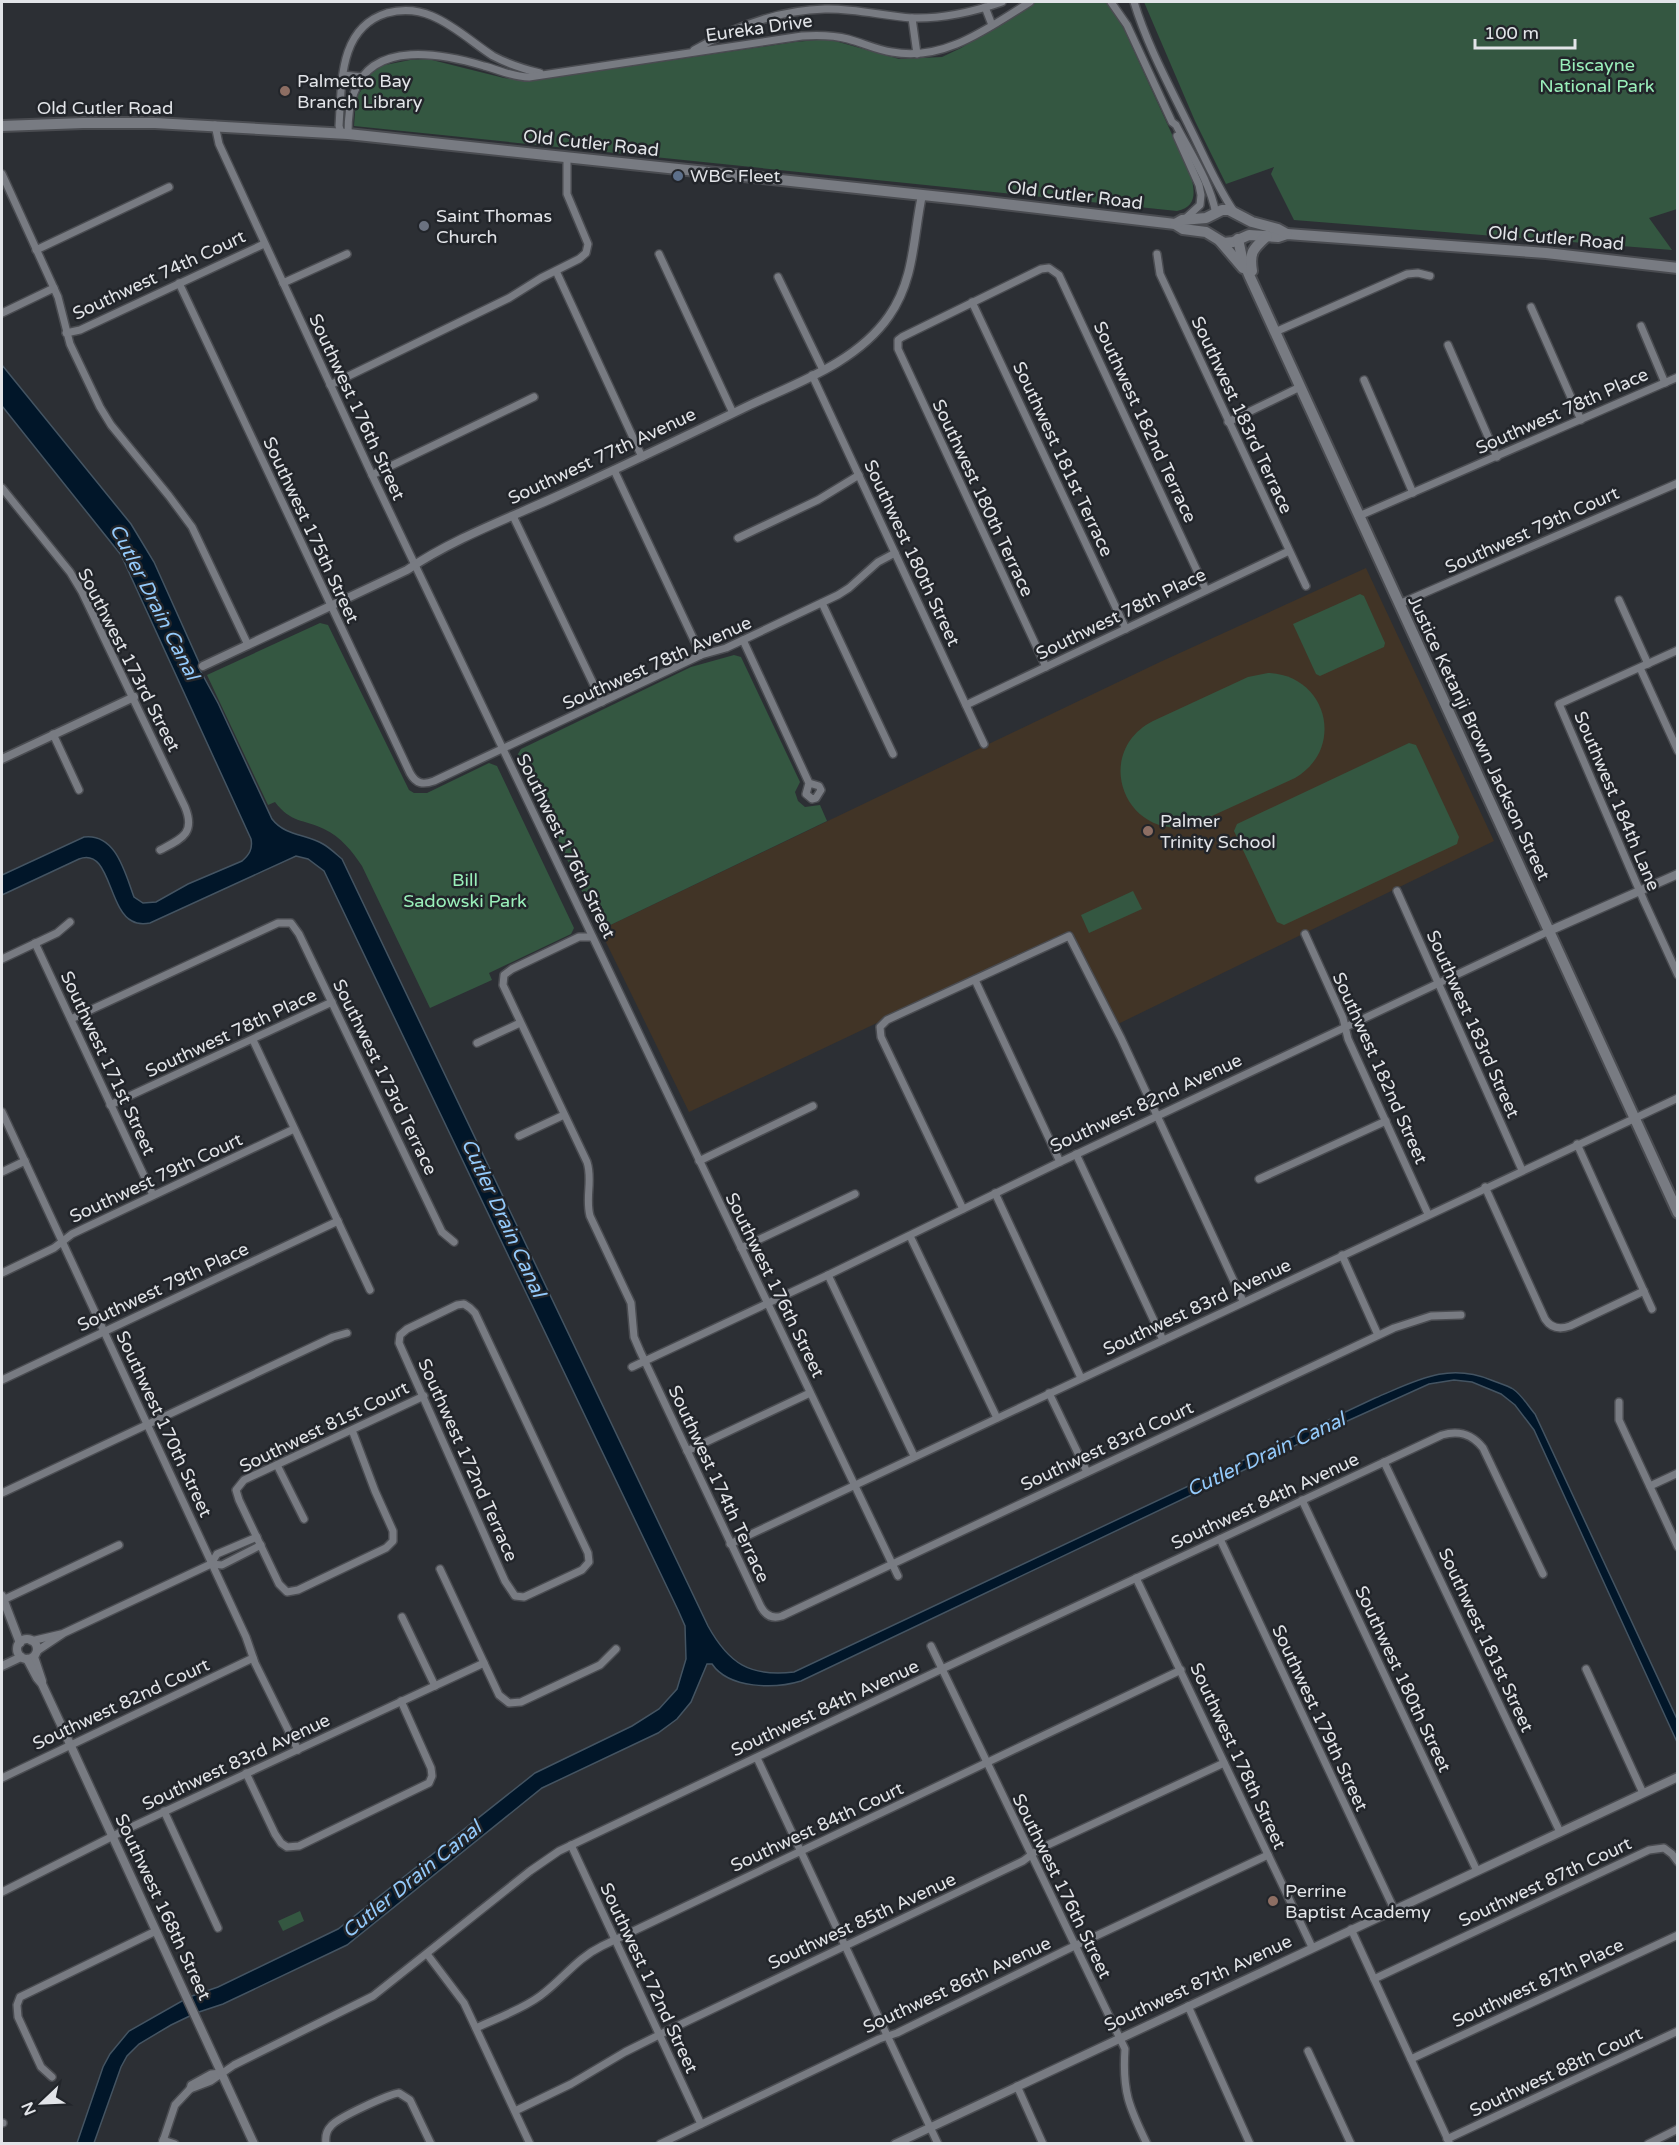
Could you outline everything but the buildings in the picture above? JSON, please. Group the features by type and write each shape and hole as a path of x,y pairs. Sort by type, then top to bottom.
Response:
{"main road":[{"name":"Old Cutler Road","path":"2,126 105,122 214,125 344,133 1179,222 1216,214"},
{"path":"1224,210 1236,213 1242,226 1239,238 1229,243 1219,239 1212,229 1216,214 1224,210"},
{"name":"Old Cutler Road","path":"1236,213 1255,224 1278,229 1287,234"},
{"name":"Old Cutler Road","path":"1179,222 1183,229 1204,231 1219,239"},
{"name":"Old Cutler Road","path":"1239,238 1250,235 1278,237 1287,234 1546,253 1677,268"},
{"path":"1250,277 1251,253 1267,236"},
{"name":"Justice Ketanji Brown Jackson Street","path":"1239,238 1242,258 1250,277 1677,1213"},
{"name":"Justice Ketanji Brown Jackson Street","path":"1219,239 1250,277"}],"street":[{"name":"Eureka Drive","path":"691,52 770,17 808,10 848,10 912,18 951,15 1002,2"},
{"name":"Eureka Drive","path":"344,133 353,93 362,77 384,61 396,57 417,54 441,55 522,77 792,37 823,35 846,38 891,52 917,54 956,45 992,25 1015,5 1030,2"},
{"path":"1111,2 1126,25 1201,190 1200,205 1179,222"},
{"path":"1134,2 1141,24 1182,111 1223,195 1236,213"},
{"path":"985,7 992,25"},
{"name":"Eureka Drive","path":"344,133 339,126 347,51 358,33 377,18 398,11 410,10 432,16 501,60 543,74"},
{"path":"912,18 917,54"},
{"path":"728,34 731,46"},
{"path":"499,71 501,60"},
{"path":"343,75 362,77"},
{"path":"342,93 353,93"},
{"path":"1172,123 1176,125 1206,183 1216,214"},
{"name":"Southwest 176th Street","path":"214,125 219,144 264,244 372,475 898,1576"},
{"path":"330,385 503,301 579,259 588,248 588,240 566,190 567,157"},
{"path":"2,174 54,288 62,309 66,333 106,419 174,502 195,533 248,645"},
{"path":"36,250 169,187"},
{"name":"Southwest 77th Avenue","path":"203,666 842,360 864,344 884,323 899,299 913,260 922,195"},
{"name":"Southwest 74th Court","path":"66,333 80,330 264,244"},
{"path":"283,284 347,254"},
{"path":"659,254 733,413"},
{"name":"Southwest 183rd Terrace","path":"1157,254 1160,274 1305,586"},
{"name":"Southwest 182nd Terrace","path":"972,302 1041,269 1053,269 1061,279 1206,590"},
{"path":"556,271 642,457"},
{"path":"1275,332 1407,274 1418,273 1430,276"},
{"path":"778,277 823,370"},
{"name":"Southwest 175th Street","path":"179,283 410,773 415,781 422,784"},
{"path":"2,313 54,288"},
{"name":"Southwest 180th Terrace","path":"972,302 905,335 898,340 899,353 1046,667"},
{"name":"Southwest 181st Terrace","path":"972,302 1126,630"},
{"path":"1531,307 1581,420"},
{"path":"1641,326 1665,382"},
{"path":"1448,345 1497,457"},
{"name":"Southwest 180th Street","path":"812,375 984,744"},
{"name":"Southwest 78th Place","path":"1359,516 1677,377"},
{"path":"1364,380 1413,493"},
{"path":"1228,422 1300,387"},
{"path":"372,475 534,397"},
{"path":"614,470 701,655"},
{"path":"738,538 818,500 859,475"},
{"name":"Southwest 79th Court","path":"1399,604 1677,483"},
{"name":"Southwest 173rd Street","path":"2,488 74,578 134,697 185,807 189,826 180,838 160,850"},
{"path":"513,516 602,702"},
{"name":"Southwest 78th Place","path":"966,705 1289,551"},
{"name":"Southwest 78th Avenue","path":"422,784 434,782 701,655 726,648 822,603 845,591 878,562 895,553"},
{"path":"1619,600 1648,664"},
{"path":"822,603 893,754"},
{"path":"743,640 809,783"},
{"path":"1677,650 1640,668 1677,751"},
{"name":"Southwest 184th Lane","path":"1640,668 1559,704 1677,975"},
{"path":"2,759 134,697"},
{"path":"53,734 79,790"},
{"name":"Southwest 82nd Avenue","path":"632,1367 1438,983 1677,874"},
{"name":"Southwest 183rd Street","path":"1397,891 1522,1170"},
{"path":"2,959 57,933 70,922"},
{"name":"Southwest 173rd Terrace","path":"71,1020 278,923 291,923 300,934 442,1232 454,1242"},
{"name":"Southwest 182nd Street","path":"1305,934 1343,1018 1348,1039 1428,1214"},
{"path":"592,936 579,937 512,969 502,977 504,989 590,1169 588,1205 590,1216 631,1303 634,1337 644,1361"},
{"path":"963,1209 881,1037 880,1027 886,1020 1069,936 1158,1116 1244,1301"},
{"name":"Southwest 171st Street","path":"36,943 153,1195"},
{"path":"975,980 1059,1162"},
{"name":"Southwest 78th Place","path":"110,1105 332,1002"},
{"path":"477,1043 520,1023"},
{"path":"253,1040 370,1290"},
{"name":"Southwest 83rd Avenue","path":"730,1544 1677,1098"},
{"path":"699,1161 813,1106"},
{"name":"Southwest 170th Street","path":"2,1112 246,1637 253,1658 298,1750"},
{"path":"519,1136 564,1115"},
{"path":"1259,1179 1386,1121"},
{"name":"Southwest 79th Court","path":"2,1273 54,1248 72,1234 294,1129"},
{"path":"1577,1144 1652,1309"},
{"path":"1076,1154 1163,1340"},
{"path":"2,1172 25,1161"},
{"path":"1485,1187 1545,1318 1555,1328 1570,1326 1644,1291"},
{"path":"995,1193 1081,1378"},
{"path":"741,1248 855,1194"},
{"name":"Southwest 79th Place","path":"2,1380 338,1221"},
{"path":"910,1236 997,1418"},
{"path":"1342,1255 1378,1335"},
{"path":"828,1275 914,1456"},
{"name":"Southwest 172nd Terrace","path":"457,1305 467,1306 475,1313 586,1548 589,1562 582,1570 524,1597 515,1596 505,1581 424,1396 401,1347 400,1335 407,1329 457,1305"},
{"name":"Southwest 83rd Court","path":"769,1616 782,1616 1405,1323 1431,1316 1461,1315"},
{"path":"2,1493 333,1336 347,1333"},
{"name":"Southwest 174th Terrace","path":"644,1361 730,1544 761,1607 769,1616"},
{"path":"687,1451 810,1393"},
{"path":"1049,1393 1087,1472"},
{"name":"Southwest 81st Court","path":"257,1537 237,1493 237,1486 243,1480 424,1396"},
{"path":"1619,1402 1619,1420 1677,1547"},
{"path":"212,1564 217,1554 257,1537 279,1584 287,1592 298,1590 386,1548 393,1541 393,1531 352,1430"},
{"name":"Southwest 84th Avenue","path":"222,2073 366,2001 530,1871 570,1845 1302,1500 1450,1433 1464,1434 1474,1439 1487,1455 1543,1574"},
{"name":"Southwest 181st Street","path":"1384,1462 1560,1832"},
{"path":"277,1465 303,1519"},
{"path":"1650,1486 1677,1473"},
{"name":"Southwest 180th Street","path":"1302,1500 1477,1871"},
{"name":"Southwest 179th Street","path":"1220,1539 1394,1910"},
{"path":"2,1598 119,1545"},
{"path":"2,1660 212,1564 222,1565 261,1545"},
{"path":"440,1569 500,1695 509,1703 521,1702 600,1665 616,1648"},
{"name":"Southwest 178th Street","path":"1136,1578 1312,1947"},
{"name":"Southwest 168th Street","path":"2,1598 254,2144"},
{"path":"402,1617 435,1686"},
{"path":"2,1666 27,1650 64,1633"},
{"name":"Southwest 176th Street","path":"931,1646 1125,2049 1124,2081 1127,2098 1147,2144"},
{"name":"Southwest 82nd Court","path":"2,1778 253,1658"},
{"name":"Southwest 83rd Avenue","path":"2,1892 113,1836 484,1663"},
{"path":"1586,1669 1643,1793"},
{"name":"Southwest 84th Court","path":"476,2028 531,2001 547,1990 583,1957 615,1940 1181,1670"},
{"path":"246,1773 274,1834 283,1845 291,1848 299,1846 421,1788 431,1780 430,1763 401,1701"},
{"path":"757,1758 938,2144"},
{"name":"Southwest 85th Avenue","path":"515,2111 571,2084 624,2052 1023,1861 1039,1849 1224,1763"},
{"name":"Southwest 87th Avenue","path":"895,2144 1677,1777"},
{"path":"164,1812 218,1928"},
{"name":"Southwest 172nd Street","path":"570,1845 701,2124"},
{"name":"Southwest 87th Court","path":"1374,1979 1649,1850 1664,1848 1677,1862"},
{"name":"Southwest 86th Avenue","path":"660,2144 1268,1855"},
{"path":"1351,1929 1448,2141"},
{"path":"52,2077 41,2067 18,2017 16,2009 18,2001 23,1994 156,1931"},
{"name":"Southwest 87th Place","path":"1411,2059 1677,1935"},
{"path":"427,1954 464,2002 530,2144"},
{"path":"1188,2006 1250,2144"},
{"name":"Southwest 88th Court","path":"1448,2141 1677,2031"},
{"path":"1308,2051 1351,2144"},
{"path":"176,2144 163,2141 176,2105 190,2089 211,2081 222,2073"},
{"path":"1017,2086 1043,2144"},
{"path":"326,2140 327,2131 335,2122 394,2094 403,2094 413,2106 431,2144"},
{"path":"1648,2144 1677,2129"}],"shaded area":[{"name":"Palmer Trinity School","path":"1366,568 1494,841 1118,1024 1071,931 689,1112 600,930 1160,662"}],"green space":[{"path":"1035,2 1105,2 1108,4 1123,27 1191,176 1193,198 1184,209 1177,211 354,126 356,99 370,75 380,66 410,60 428,59 504,78 531,81 828,39 899,59 942,57 961,48"},
{"name":"Biscayne National Park","path":"1144,2 1677,2 1677,209 1649,218 1672,250 1294,220 1271,174 1274,167 1226,184 1195,121"},
{"path":"1360,594 1364,596 1385,643 1384,647 1320,676 1316,674 1293,624"},
{"name":"Bill Sadowski Park","path":"320,623 328,625 409,790 414,793 427,793 489,763 497,766 574,928 571,934 489,973 492,980 430,1008 362,866 346,845 330,832 286,814 275,802 268,805 207,675"},
{"name":"Bill Sadowski Park","path":"734,655 741,657 800,782 795,792 798,801 805,807 820,805 827,821 600,930 518,754 521,749 691,667"},
{"path":"1268,673 1288,677 1304,686 1316,699 1323,715 1324,732 1321,749 1311,765 1295,778 1190,826 1167,827 1148,820 1133,807 1124,790 1120,772 1124,752 1134,735 1153,721 1248,677"},
{"path":"1409,743 1416,745 1459,837 1457,844 1284,925 1277,922 1234,831 1237,824"},
{"path":"1133,891 1142,909 1089,933 1081,915"},
{"path":"300,1911 304,1921 283,1931 278,1921"}],"water":[{"name":"Cutler Drain Canal","path":"2,365 131,524 154,562 202,669 200,670 218,703 272,819 289,832 323,844 342,859 708,1626 733,1659 753,1670 794,1672 1375,1398 1418,1380 1446,1373 1460,1373 1475,1375 1511,1388 1519,1394 1535,1414 1677,1719 1677,1742 1534,1430 1515,1405 1501,1394 1472,1382 1454,1380 1429,1384 801,1681 779,1685 753,1685 729,1678 712,1664 707,1664 691,1702 677,1719 658,1733 542,1788 347,1945 223,2004 196,2013 139,2044 127,2056 121,2067 94,2143 77,2143 103,2067 110,2054 129,2031 189,1997 218,1987 338,1929 535,1773 632,1726 659,1709 677,1689 686,1659 685,1626 324,871 308,859 296,856 145,924 134,922 124,914 103,870 97,862 89,858 79,859 2,895 2,875 84,837 95,837 104,841 118,856 134,897 143,903 156,902 188,884 242,861 250,852 251,839 121,555 2,406"}],"place":[{"name":"Palmetto Bay Branch Library","path":"285,91"},
{"name":"WBC Fleet","path":"678,176"},
{"name":"Saint Thomas Church","path":"424,226"},
{"name":"Palmer Trinity School","path":"1148,831"},
{"name":"Perrine Baptist Academy","path":"1273,1901"}]}
